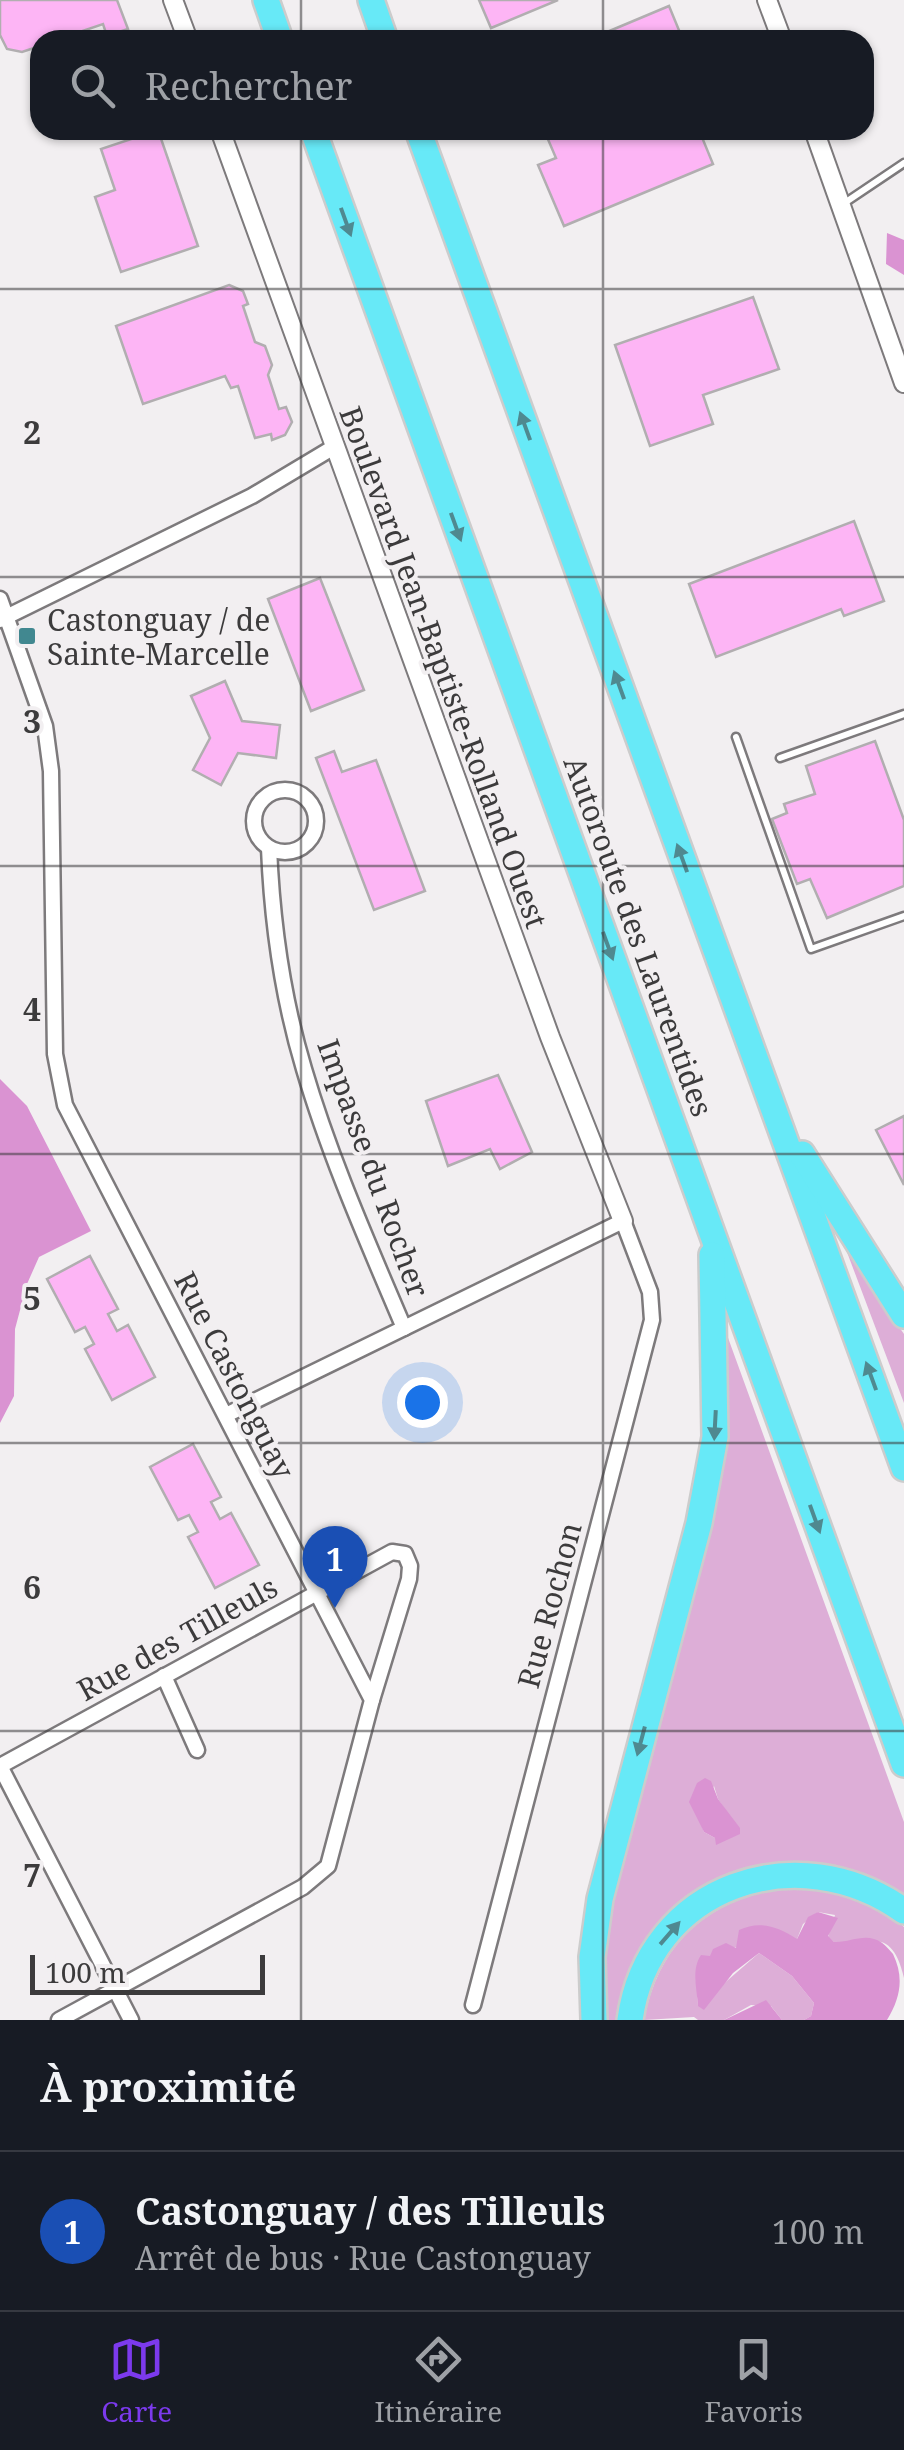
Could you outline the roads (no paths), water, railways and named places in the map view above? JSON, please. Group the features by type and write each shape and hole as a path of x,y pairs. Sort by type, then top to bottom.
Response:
{"highway":[{"path":"266,0 276,30"},
{"path":"371,0 382,30"},
{"name":"Autoroute des Laurentides","path":"317,140 904,1764"},
{"path":"422,140 904,1468"},
{"path":"774,1107 904,1315"},
{"path":"594,2020 592,1957 600,1900 699,1523 711,1462 716,1390 712,1230"},
{"path":"630,2020 640,1982 660,1944 688,1913 731,1886 778,1875 829,1877 865,1888 904,1911"}],"street":[{"path":"173,0 184,30"},
{"path":"768,0 778,30"},
{"name":"Boulevard Jean-Baptiste-Rolland Ouest","path":"224,140 550,1037 623,1221"},
{"path":"818,140 904,383"},
{"path":"2,619 252,496 334,447"},
{"name":"Rue Castonguay","path":"0,599 2,619 45,726 51,771 55,1054 64,1106 372,1700"},
{"name":"Impasse du Rocher","path":"269,848 290,852 314,834 315,813 304,796 284,790 265,797 258,804 254,824 261,842 269,848 289,1004 304,1068 342,1180 404,1328"},
{"path":"226,1415 623,1221"},
{"name":"Rue Rochon","path":"474,2005 652,1320 650,1292 623,1221"},
{"name":"Rue des Tilleuls","path":"0,1766 392,1552 404,1554 410,1566 409,1578 372,1700"},
{"path":"164,1676 197,1750"},
{"path":"60,2020 303,1887 328,1866 372,1700"},
{"path":"0,1766 131,2020"}],"lane":[{"path":"841,206 904,162"},
{"path":"780,758 904,714"},
{"path":"736,737 811,950 904,916"}],"place":[{"name":"Castonguay / de Sainte-Marcelle","path":"27,636"},
{"name":"Castonguay / des Tilleuls","path":"335,1608"}]}
